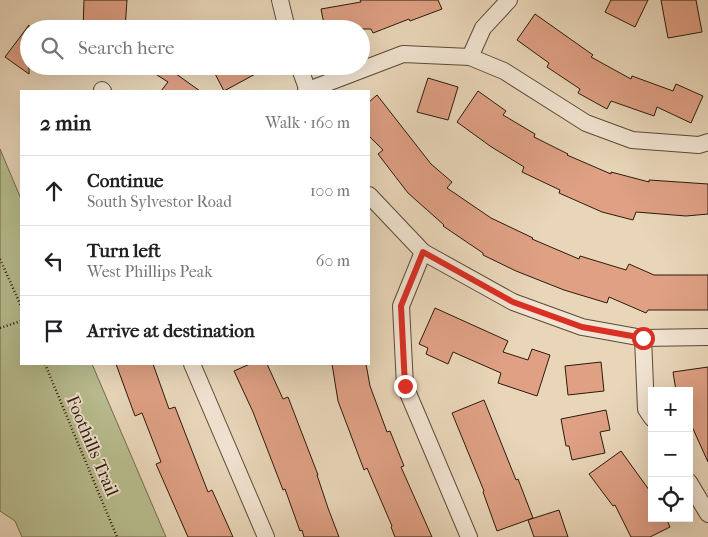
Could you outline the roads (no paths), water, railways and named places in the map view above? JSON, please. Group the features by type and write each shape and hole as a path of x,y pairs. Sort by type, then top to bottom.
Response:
{"street":[{"path":"280,0 285,20"},
{"path":"470,57 483,28 509,0"},
{"path":"370,66 402,54 470,57 504,71 586,123 632,140 700,145 708,142"},
{"path":"302,75 307,90"},
{"path":"310,90 348,75"},
{"path":"370,196 423,252 513,302 582,327 643,338 708,337"},
{"path":"423,252 401,306 405,386 469,537"},
{"path":"643,338 646,409 648,412"},
{"path":"192,365 266,537"},
{"path":"693,489 708,514"}]}
